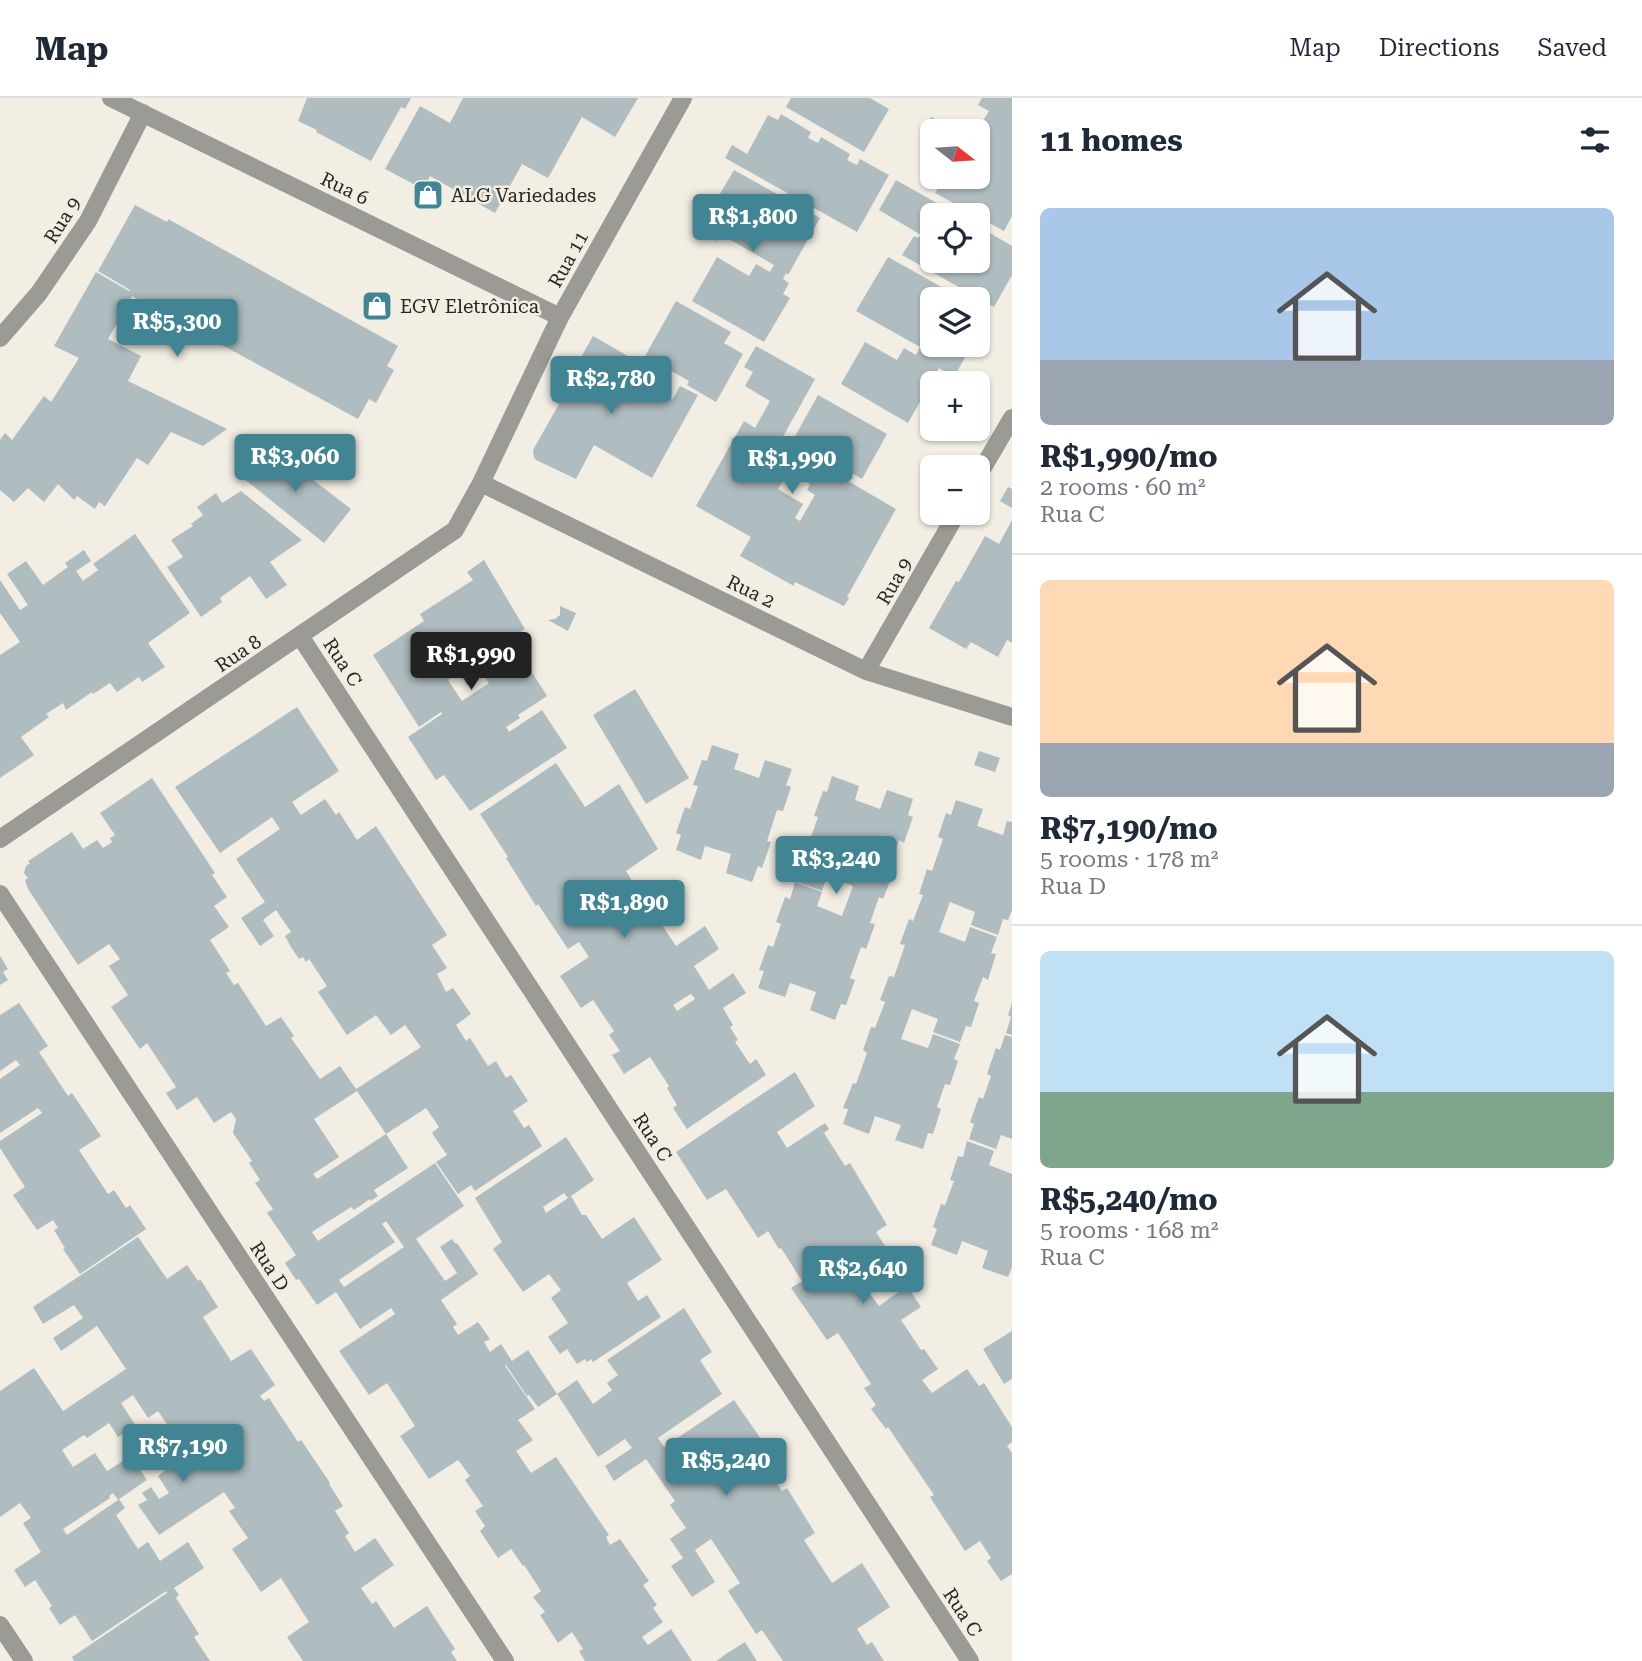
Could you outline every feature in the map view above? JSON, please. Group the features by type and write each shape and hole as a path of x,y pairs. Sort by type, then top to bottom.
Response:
{"street":[{"name":"Rua 6","path":"111,98 560,317"},
{"name":"Rua 11","path":"481,483 560,317 683,98"},
{"name":"Rua 9","path":"0,338 39,293 88,221 143,113"},
{"path":"990,456 1012,418"},
{"name":"Rua 8","path":"0,839 455,530 481,483"},
{"name":"Rua 2","path":"481,483 866,671 1012,718"},
{"name":"Rua 9","path":"866,671 950,525"},
{"name":"Rua C","path":"300,636 970,1661"},
{"name":"Rua D","path":"0,894 505,1661"},
{"path":"0,1625 24,1661"}],"building":[{"path":"307,98 411,98 405,109 401,107 371,161 298,121"},
{"path":"463,98 638,98 615,137 582,117 548,178 522,164 495,213 430,176 423,189 385,169 420,106 450,123"},
{"path":"791,98 870,98 889,109 864,152 786,107"},
{"path":"982,98 1012,98 1012,216 1004,231 990,223 990,203 953,203 935,193 937,189 990,189 990,119 984,119 989,111 978,105"},
{"path":"781,114 811,132 808,138 818,143 821,137 850,154 847,160 857,165 860,159 889,175 857,232 725,158 732,145 747,154 768,115 778,120"},
{"path":"734,170 820,218 788,275 786,273 783,279 789,283 783,294 790,298 764,342 692,301 717,257 749,276 756,264 770,272 774,265 720,234 716,241 698,231"},
{"path":"896,180 937,203 920,203 920,234 879,210"},
{"path":"135,205 167,222 168,219 398,346 387,366 394,370 376,403 369,399 358,419 132,296 108,339 141,356 128,381 227,429 203,446 171,432 148,465 137,458 105,506 99,502 95,509 77,496 74,500 58,484 44,502 28,488 14,502 0,490 0,440 5,433 12,440 44,396 51,402 79,358 54,346 96,272 130,290 98,271"},
{"path":"990,233 1012,246 1012,275 994,307 990,305 990,287 959,287 934,273 990,273"},
{"path":"914,236 920,236 920,265 902,255"},
{"path":"888,257 942,287 920,287 920,347 856,311"},
{"path":"676,301 731,332 724,343 743,354 716,402 687,385 689,381 645,356"},
{"path":"593,336 640,363 632,377 673,399 680,386 698,395 652,478 594,445 576,479 534,457 533,450 559,404 552,401 566,377 617,405 619,401 574,376"},
{"path":"865,342 897,360 904,348 916,355 920,347 920,357 965,357 957,371 944,371 939,368 937,371 920,371 920,402 908,423 841,384"},
{"path":"756,346 815,379 780,442 798,453 778,489 803,504 795,518 800,521 815,495 807,490 810,484 806,482 817,463 896,509 844,606 795,582 794,586 740,556 751,537 696,506 744,421 755,428 770,401 745,386 753,372 744,367"},
{"path":"818,395 887,434 862,479 793,440"},
{"path":"255,448 308,476 351,509 324,543 237,473"},
{"path":"1008,487 1012,489 1012,508 1000,501"},
{"path":"241,491 302,540 270,562 287,585 266,599 250,576 220,598 222,602 201,617 167,567 183,557 171,540 193,526 191,524 203,515 197,507 216,493 222,503"},
{"path":"1012,520 1012,643 1007,640 998,657 971,642 966,649 929,628 985,536 999,544"},
{"path":"135,534 190,613 148,643 165,667 142,682 139,677 117,692 110,683 66,710 63,703 46,714 49,717 21,737 34,755 0,778 0,655 20,642 0,613 0,580 20,610 28,605 7,574 26,561 43,585 68,567 65,563 84,550 91,561 76,571 83,581 98,570 93,564"},
{"path":"484,560 525,629 499,646 518,673 528,666 547,696 518,715 520,718 506,727 509,732 542,710 567,748 470,811 444,775 436,780 408,737 442,714 441,712 419,727 373,655 424,621 420,614 473,580 467,572","holes":["459,672 467,685 483,675 489,683 462,701 448,680"]},
{"path":"560,606 576,613 568,631 548,620 560,615"},
{"path":"635,689 689,778 646,804 593,715"},
{"path":"297,707 339,771 292,802 301,815 325,799 336,815 339,812 357,840 376,826 447,935 432,945 447,968 437,974 446,992 453,988 471,1014 456,1025 466,1041 470,1038 488,1066 496,1061 506,1078 511,1075 528,1101 513,1111 524,1128 529,1125 542,1146 475,1191 471,1185 458,1194 436,1162 447,1155 432,1133 439,1127 426,1108 386,1134 408,1168 374,1190 378,1196 371,1201 370,1199 354,1210 351,1207 312,1232 318,1241 435,1163 464,1206 416,1239 445,1281 457,1273 440,1247 452,1239 478,1274 441,1300 457,1324 453,1327 458,1335 478,1322 490,1339 484,1342 490,1352 501,1344 512,1361 528,1350 557,1394 538,1407 505,1366 535,1409 518,1420 533,1440 516,1451 531,1473 556,1457 609,1535 606,1537 610,1545 620,1539 649,1581 643,1585 657,1605 653,1608 663,1622 642,1637 648,1645 671,1629 692,1661 585,1661 579,1651 583,1649 572,1632 558,1643 540,1615 545,1612 533,1597 541,1591 524,1565 511,1549 498,1558 480,1531 485,1526 475,1511 483,1506 465,1480 470,1476 458,1460 429,1479 400,1436 415,1426 387,1383 369,1395 339,1351 395,1314 391,1308 360,1329 336,1292 317,1305 285,1263 296,1255 267,1213 273,1209 255,1183 260,1180 249,1163 252,1161 233,1133 236,1119 231,1112 214,1123 197,1097 177,1110 166,1093 176,1087 147,1043 140,1049 111,1007 128,995 109,966 120,959 109,944 78,965 28,889 25,880 28,878 24,873 30,863 28,861 72,832 83,849 97,840 103,848 112,842 110,838 115,835 100,813 152,778 215,873 212,875 227,897 214,906 229,927 210,940 230,971 226,973 234,985 238,983 266,1026 281,1017 294,1036 291,1038 320,1079 340,1066 356,1089 421,1047 405,1025 391,1035 376,1015 347,1035 318,992 327,986 309,959 306,962 303,957 299,959 285,936 291,932 276,910 263,920 274,936 260,946 241,918 265,902 236,859 280,829 272,817 220,853 175,787","holes":["357,1091 386,1134 317,1179 313,1174 339,1157 314,1119","386,1221 404,1247 344,1287 339,1280 395,1242 382,1224"]},
{"path":"712,745 739,754 734,769 759,778 765,760 792,769 786,785 791,787 783,811 777,810 767,841 771,842 762,868 758,866 752,882 726,873 731,854 705,846 701,860 676,850 681,835 676,833 685,807 690,809 698,786 693,785 702,760 707,761"},
{"path":"979,751 1000,758 995,772 974,765"},
{"path":"556,763 585,807 619,784 658,849 626,871 642,897 601,924 603,926 645,899 676,946 705,926 719,949 694,966 709,990 733,973 746,993 723,1008 733,1025 730,1027 738,1040 735,1042 750,1064 756,1059 766,1075 687,1129 673,1108 677,1105 667,1088 669,1086 650,1057 624,1074 612,1055 620,1051 609,1035 614,1031 593,1000 581,1008 560,976 589,957 579,942 568,949 538,904 536,906 480,814","holes":["691,994 695,999 677,1011 673,1005"]},
{"path":"832,776 859,786 855,800 880,809 887,790 913,799 908,815 913,817 904,843 899,840 888,872 893,874 883,899 879,897 870,923 875,924 866,949 861,947 850,978 855,980 846,1005 841,1004 835,1020 810,1010 816,992 790,983 785,997 758,988 764,971 759,970 768,945 773,947 781,924 776,922 785,897 790,899 795,882 822,892 817,906 842,916 853,886 827,876 822,891 795,881 802,865 797,863 805,839 810,840 818,817 814,816"},
{"path":"956,800 983,809 977,826 1003,835 1007,821 1012,822 1012,910 1008,920 1003,919 998,935 971,925 975,912 950,902 939,932 965,942 970,927 997,937 991,953 996,954 988,980 983,977 974,1001 979,1003 971,1027 966,1026 960,1042 933,1032 938,1019 912,1009 901,1039 928,1048 933,1034 960,1044 954,1059 958,1061 950,1085 945,1084 937,1107 941,1109 933,1134 928,1133 923,1149 895,1140 901,1125 875,1116 869,1134 843,1124 848,1109 843,1108 853,1083 856,1084 867,1053 863,1050 871,1027 875,1028 885,1002 880,1000 889,976 894,977 905,945 900,944 909,919 913,921 923,895 919,894 927,869 932,871 943,839 938,837 946,813 951,815"},
{"path":"0,956 8,969 3,972 8,980 0,985"},
{"path":"19,1003 48,1046 39,1052 68,1096 72,1093 101,1136 79,1150 108,1194 114,1190 126,1208 130,1205 146,1229 80,1274 63,1249 65,1248 54,1230 58,1228 53,1220 37,1230 13,1195 25,1187 0,1148 0,1141 42,1113 38,1108 0,1133 0,1079 20,1065 16,1060 0,1071 0,1015"},
{"path":"1012,1003 1012,1035 1006,1033"},
{"path":"1005,1035 1012,1037 1012,1139 1001,1135 996,1149 969,1139 974,1124 970,1122 979,1097 983,1099 991,1076 987,1074 996,1048 1000,1050"},
{"path":"795,1072 815,1106 777,1132 787,1148 825,1123 829,1129 824,1133 845,1166 850,1163 887,1225 876,1232 900,1269 868,1291 879,1306 907,1286 921,1307 901,1320 921,1350 924,1349 938,1369 922,1380 932,1393 967,1369 979,1386 984,1383 1012,1427 1012,1442 1007,1446 1012,1453 1012,1574 1001,1581 987,1561 991,1558 980,1541 965,1551 930,1497 934,1495 888,1427 886,1429 871,1409 876,1405 864,1388 871,1384 838,1333 827,1340 791,1288 802,1281 781,1248 779,1249 768,1231 758,1238 726,1189 707,1200 676,1152"},
{"path":"566,1137 594,1180 571,1196 582,1215 586,1215 602,1239 634,1217 662,1260 627,1283 638,1301 647,1295 661,1317 593,1362 591,1359 587,1362 585,1359 577,1364 567,1349 560,1354 548,1337 568,1323 551,1298 561,1290 549,1274 523,1292 493,1249 502,1242 475,1198","holes":["564,1193 568,1198 546,1213 543,1207"]},
{"path":"967,1141 994,1151 989,1165 1012,1174 1012,1267 1008,1277 982,1268 988,1251 962,1241 957,1255 931,1245 937,1229 933,1227 941,1204 945,1205 954,1181 950,1180 958,1156 963,1157"},
{"path":"138,1237 167,1279 187,1265 198,1281 200,1279 218,1307 203,1317 231,1361 251,1349 275,1385 260,1396 264,1401 269,1398 330,1483 343,1506 335,1511 349,1533 345,1536 355,1552 375,1538 394,1565 361,1588 372,1604 376,1601 394,1628 427,1606 455,1649 451,1652 457,1661 303,1661 287,1637 309,1622 281,1578 261,1592 232,1549 248,1538 229,1511 235,1508 224,1492 159,1535 138,1505 147,1500 142,1493 151,1487 159,1499 169,1493 158,1476 166,1467 187,1454 158,1411 148,1418 133,1395 121,1403 136,1426 118,1437 109,1423 62,1450 73,1467 95,1453 107,1471 131,1456 147,1480 119,1499 125,1508 116,1515 138,1549 148,1542 160,1561 188,1542 204,1568 174,1588 179,1595 176,1598 199,1634 194,1637 210,1661 74,1661 72,1657 167,1593 166,1591 92,1641 75,1615 60,1625 49,1608 52,1606 35,1580 25,1587 14,1570 41,1552 23,1523 31,1518 20,1503 0,1517 0,1391 34,1368 63,1411 126,1369 97,1326 61,1351 53,1338 83,1318 74,1305 43,1324 33,1307","holes":["113,1493 118,1500 67,1535 63,1529 110,1498"]},
{"path":"684,1308 712,1352 700,1360 722,1394 658,1438 664,1447 734,1400 763,1442 754,1449 782,1491 787,1488 815,1533 804,1540 832,1583 862,1563 890,1607 857,1629 867,1645 872,1642 884,1661 783,1661 762,1630 756,1634 728,1591 740,1583 711,1539 695,1550 715,1582 692,1597 671,1566 683,1558 670,1539 686,1528 670,1505 675,1501 646,1459 614,1481 605,1466 632,1448 625,1439 598,1457 557,1394 577,1380 593,1404 612,1390 607,1383 618,1375 607,1360"},
{"path":"1012,1331 1012,1379 1004,1384 983,1349"},
{"path":"745,1642 757,1661 716,1661 729,1652"}],"place":[{"name":"ALG Variedades","path":"428,195"},
{"name":"EGV Eletrônica","path":"377,306"}]}
